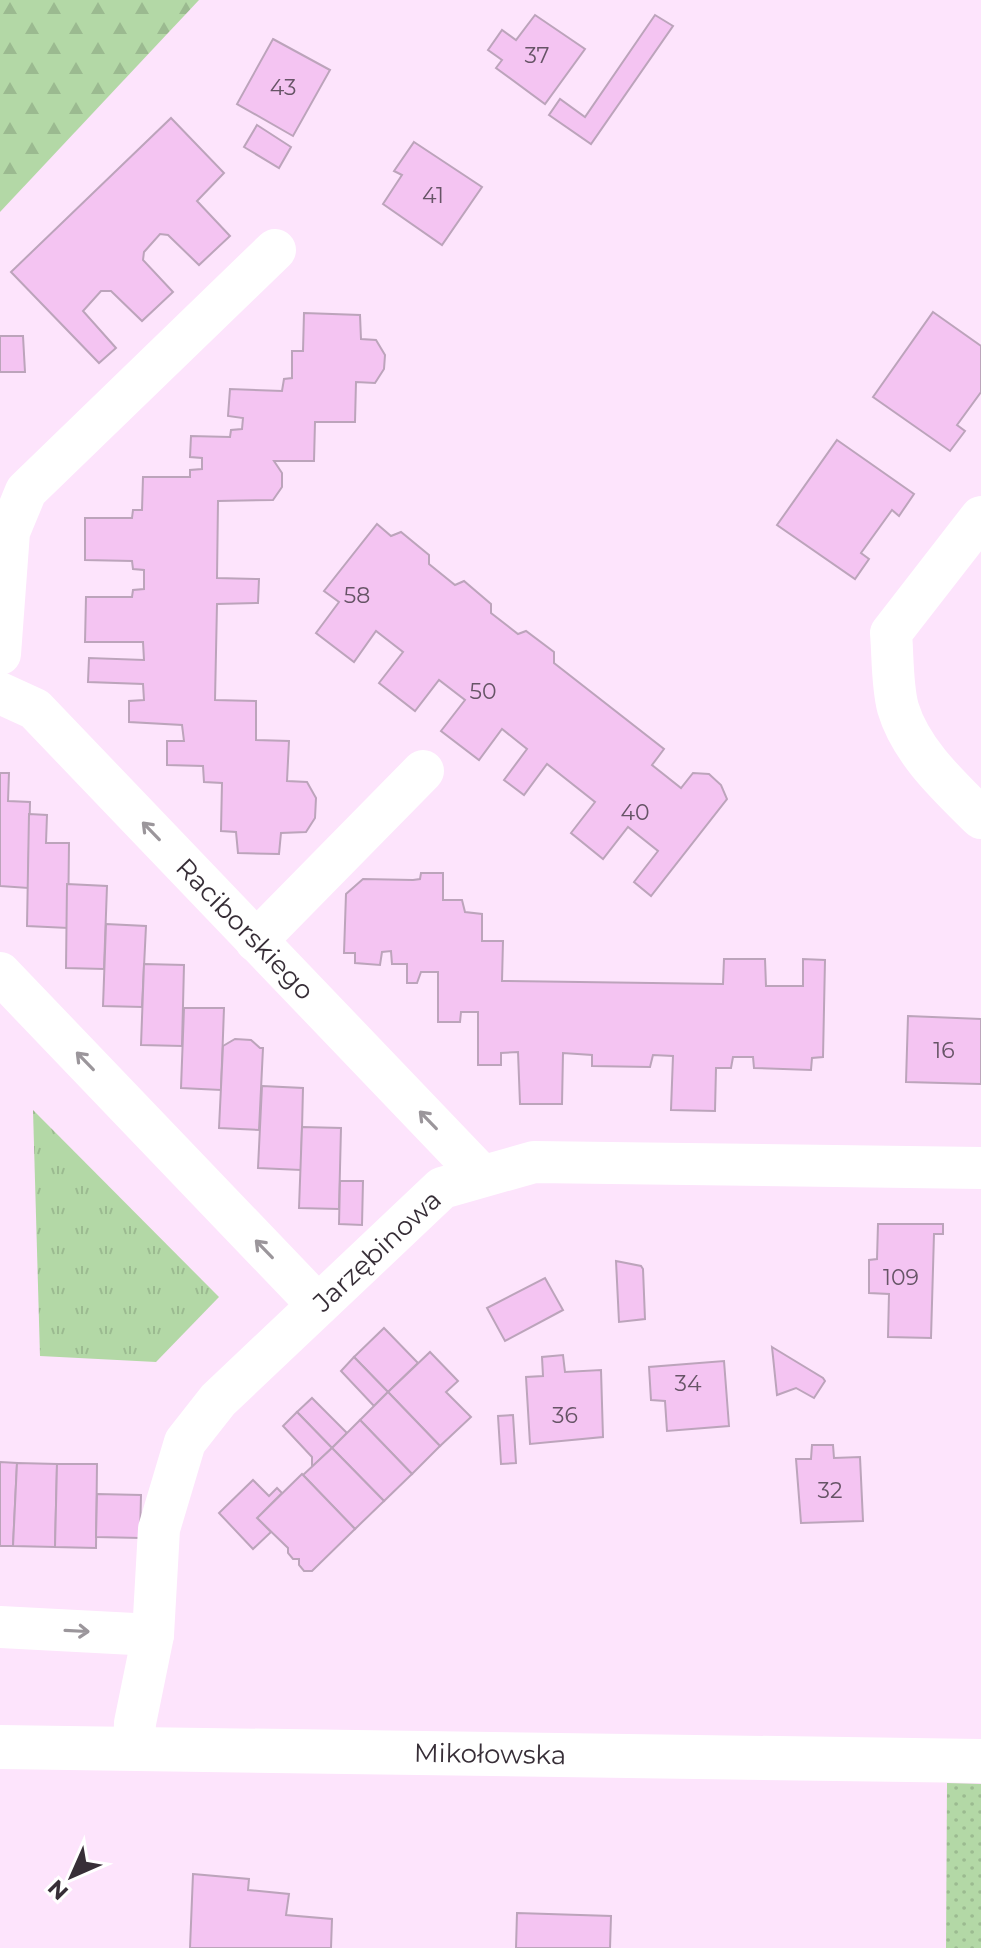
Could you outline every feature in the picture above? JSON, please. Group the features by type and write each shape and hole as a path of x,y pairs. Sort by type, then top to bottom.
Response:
{"street":[{"path":"0,654 9,532 26,491 275,250"},
{"path":"981,517 891,633 898,708 919,750 981,818"},
{"name":"Raciborskiego","path":"0,693 35,709 482,1176"},
{"path":"256,941 423,771"},
{"path":"0,973 318,1305"},
{"name":"Jarzębinowa","path":"134,1749 135,1723 153,1635 159,1529 185,1442 218,1400 442,1188 534,1162 981,1168"},
{"path":"0,1627 153,1635"},
{"name":"Mikołowska","path":"0,1747 981,1761"}],"green space":[{"path":"0,0 199,0 0,212"},
{"path":"33,1110 219,1297 156,1362 40,1356"},
{"path":"947,1783 981,1784 981,1948 946,1948"}],"building":[{"path":"535,15 585,49 545,104 496,68 502,60 488,50 502,30 516,40"},
{"path":"655,15 673,26 591,144 549,115 560,99 585,117"},
{"path":"273,39 330,70 293,136 237,104"},
{"path":"171,118 224,173 197,201 230,236 199,265 168,235 160,234 144,252 143,260 173,292 142,321 111,291 101,291 83,311 116,348 99,363 11,272"},
{"path":"257,125 291,147 279,168 244,147"},
{"path":"414,142 482,187 442,245 383,204 402,175 394,171"},
{"path":"933,312 981,346 981,392 957,425 965,431 950,451 873,397"},
{"path":"304,313 360,315 361,339 376,340 385,355 384,369 375,383 356,382 355,422 315,422 314,461 274,461 282,473 282,487 273,500 218,501 217,578 259,579 258,603 217,604 215,700 256,701 256,740 289,741 287,781 307,782 316,798 315,818 306,832 281,833 279,854 238,853 236,832 221,831 222,783 204,782 203,766 167,765 167,741 184,741 182,725 129,722 129,701 144,700 143,684 88,682 89,658 144,660 143,642 85,642 86,597 132,597 133,590 144,589 144,570 133,569 132,561 85,560 85,518 132,518 133,510 142,510 143,477 190,477 190,470 202,469 202,458 190,457 191,436 230,437 231,430 242,429 243,418 228,416 230,389 282,391 284,379 292,378 292,351 303,351"},
{"path":"0,336 23,336 25,372 0,372"},
{"path":"837,440 914,494 899,516 892,510 861,553 869,559 855,579 777,525"},
{"path":"377,524 391,536 401,532 429,555 429,564 455,585 464,581 491,604 491,613 518,634 526,631 554,652 554,663 664,749 652,765 681,788 693,773 709,774 721,785 727,799 651,896 634,882 658,851 628,827 603,859 571,833 595,802 547,764 524,795 504,780 527,749 502,729 479,760 441,731 465,700 439,680 415,711 379,683 403,652 376,631 354,662 316,633 339,602 324,591"},
{"path":"0,773 9,773 8,801 30,802 28,888 0,886"},
{"path":"29,814 47,815 46,843 69,843 68,928 27,926"},
{"path":"421,873 443,873 443,900 462,900 465,912 482,914 482,941 503,941 502,981 723,984 724,959 765,959 766,986 803,986 803,959 825,960 823,1057 812,1058 811,1070 754,1068 753,1057 733,1057 731,1068 716,1068 715,1111 671,1110 673,1056 653,1055 650,1067 592,1066 592,1055 563,1053 562,1104 520,1104 518,1052 501,1053 501,1065 478,1065 478,1012 461,1012 460,1022 438,1022 438,972 421,972 417,983 407,983 407,964 392,964 391,951 382,952 380,965 355,963 355,953 344,953 346,894 363,879 413,880 420,879"},
{"path":"67,884 107,886 104,969 66,968"},
{"path":"106,924 146,926 142,1007 103,1006"},
{"path":"144,964 184,965 182,1046 141,1045"},
{"path":"184,1008 224,1008 221,1090 181,1088"},
{"path":"908,1016 981,1019 981,1084 906,1082"},
{"path":"235,1039 251,1040 263,1048 259,1130 219,1128 223,1046"},
{"path":"262,1086 303,1088 301,1170 258,1168"},
{"path":"302,1127 341,1128 339,1209 299,1208"},
{"path":"340,1181 363,1181 362,1225 339,1224"},
{"path":"878,1224 943,1224 943,1234 934,1234 931,1338 888,1337 889,1294 869,1293 869,1260 877,1259"},
{"path":"616,1261 643,1269 645,1319 619,1322"},
{"path":"545,1278 563,1310 505,1341 487,1308"},
{"path":"384,1328 418,1363 388,1392 354,1357"},
{"path":"772,1347 823,1378 825,1381 814,1398 796,1388 777,1395"},
{"path":"430,1352 458,1381 446,1392 471,1417 440,1446 388,1392"},
{"path":"563,1355 565,1372 601,1370 603,1437 530,1444 526,1377 543,1376 542,1357"},
{"path":"354,1357 388,1392 374,1406 341,1371"},
{"path":"724,1361 729,1426 667,1431 665,1401 651,1400 649,1367"},
{"path":"388,1392 440,1446 412,1474 360,1420"},
{"path":"312,1398 347,1433 332,1448 297,1412"},
{"path":"297,1412 332,1448 312,1467 312,1457 283,1426"},
{"path":"513,1415 516,1463 501,1464 498,1416"},
{"path":"360,1420 412,1474 384,1501 332,1448"},
{"path":"812,1445 833,1445 834,1458 860,1457 863,1521 801,1523 796,1459 811,1459"},
{"path":"332,1448 384,1501 355,1529 303,1475"},
{"path":"0,1462 17,1463 13,1546 0,1546"},
{"path":"17,1463 57,1464 55,1547 13,1546"},
{"path":"57,1464 97,1464 96,1548 55,1547"},
{"path":"302,1474 355,1529 312,1571 304,1571 299,1559 293,1559 288,1548 257,1518"},
{"path":"253,1480 269,1496 277,1488 282,1493 257,1518 271,1532 253,1549 219,1513"},
{"path":"97,1494 141,1495 140,1538 96,1537"},
{"path":"193,1874 249,1879 248,1890 289,1894 286,1915 332,1919 331,1948 190,1948"},
{"path":"517,1913 611,1916 610,1948 516,1948"}]}
